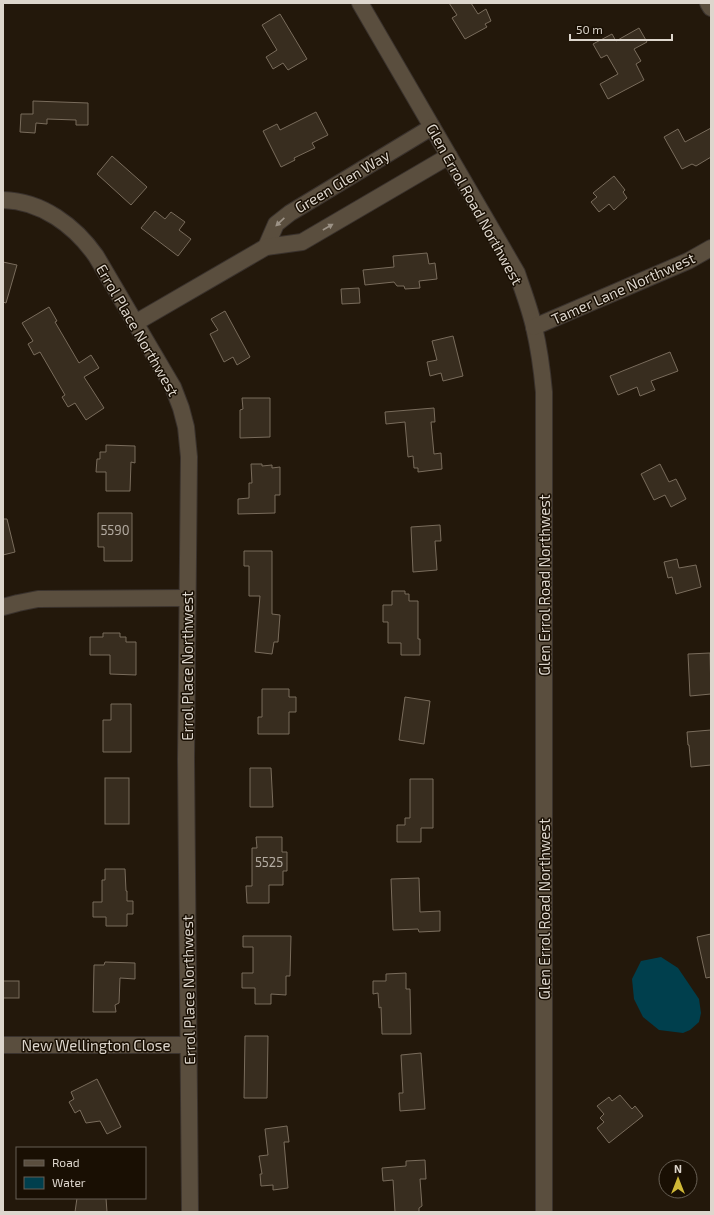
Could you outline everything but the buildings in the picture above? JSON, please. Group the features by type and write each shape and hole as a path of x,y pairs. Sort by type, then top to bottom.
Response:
{"street":[{"name":"Glen Errol Road Northwest","path":"360,3 517,273 534,327 541,360 544,392 544,1212"},
{"path":"708,3 711,8"},
{"name":"Green Glen Way","path":"266,247 276,224 290,213 322,192 432,127"},
{"path":"135,323 266,247 302,242 449,156"},
{"name":"Errol Place Northwest","path":"3,200 27,204 46,211 70,226 87,243 173,387 186,427 189,457 186,767 190,1212"},
{"name":"Tamer Lane Northwest","path":"534,327 688,262 711,248"},
{"path":"3,607 18,602 38,599 187,598"},
{"name":"New Wellington Close","path":"3,1045 189,1045"}],"water":[{"path":"661,957 678,968 699,999 701,1013 699,1022 690,1030 683,1033 659,1030 643,1017 634,999 632,979 641,961"}]}
